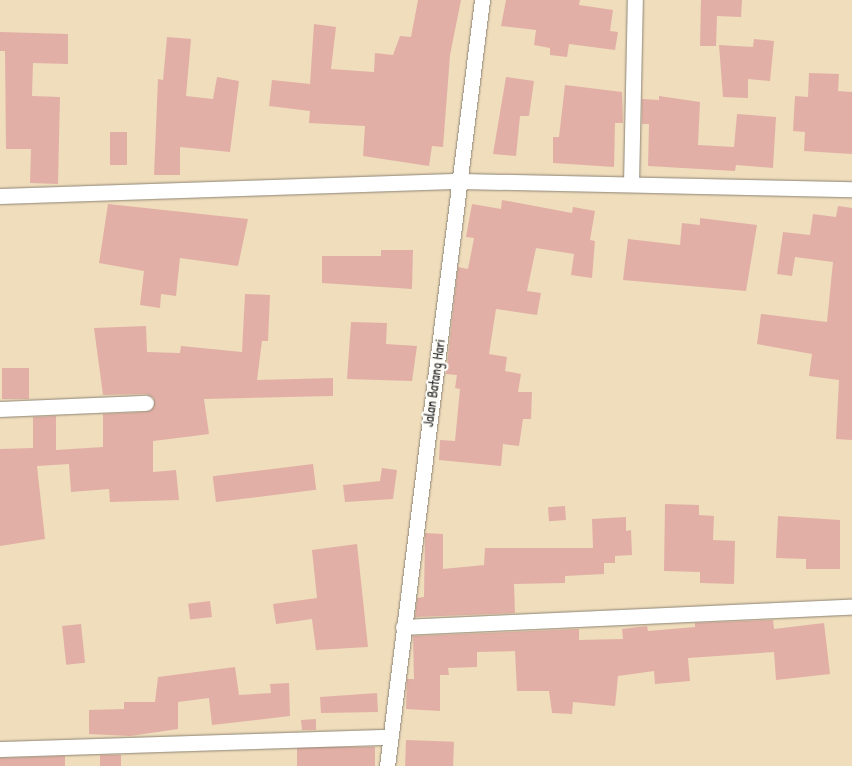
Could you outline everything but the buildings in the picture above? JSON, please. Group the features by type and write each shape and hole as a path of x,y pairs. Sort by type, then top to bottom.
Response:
{"street":[{"name":"Jalan Batang Hari","path":"387,766 482,0"},
{"path":"632,184 635,0"},
{"path":"0,196 461,181 852,189"},
{"path":"0,409 146,403"},
{"path":"403,627 852,607"},
{"path":"0,750 390,737"}]}
